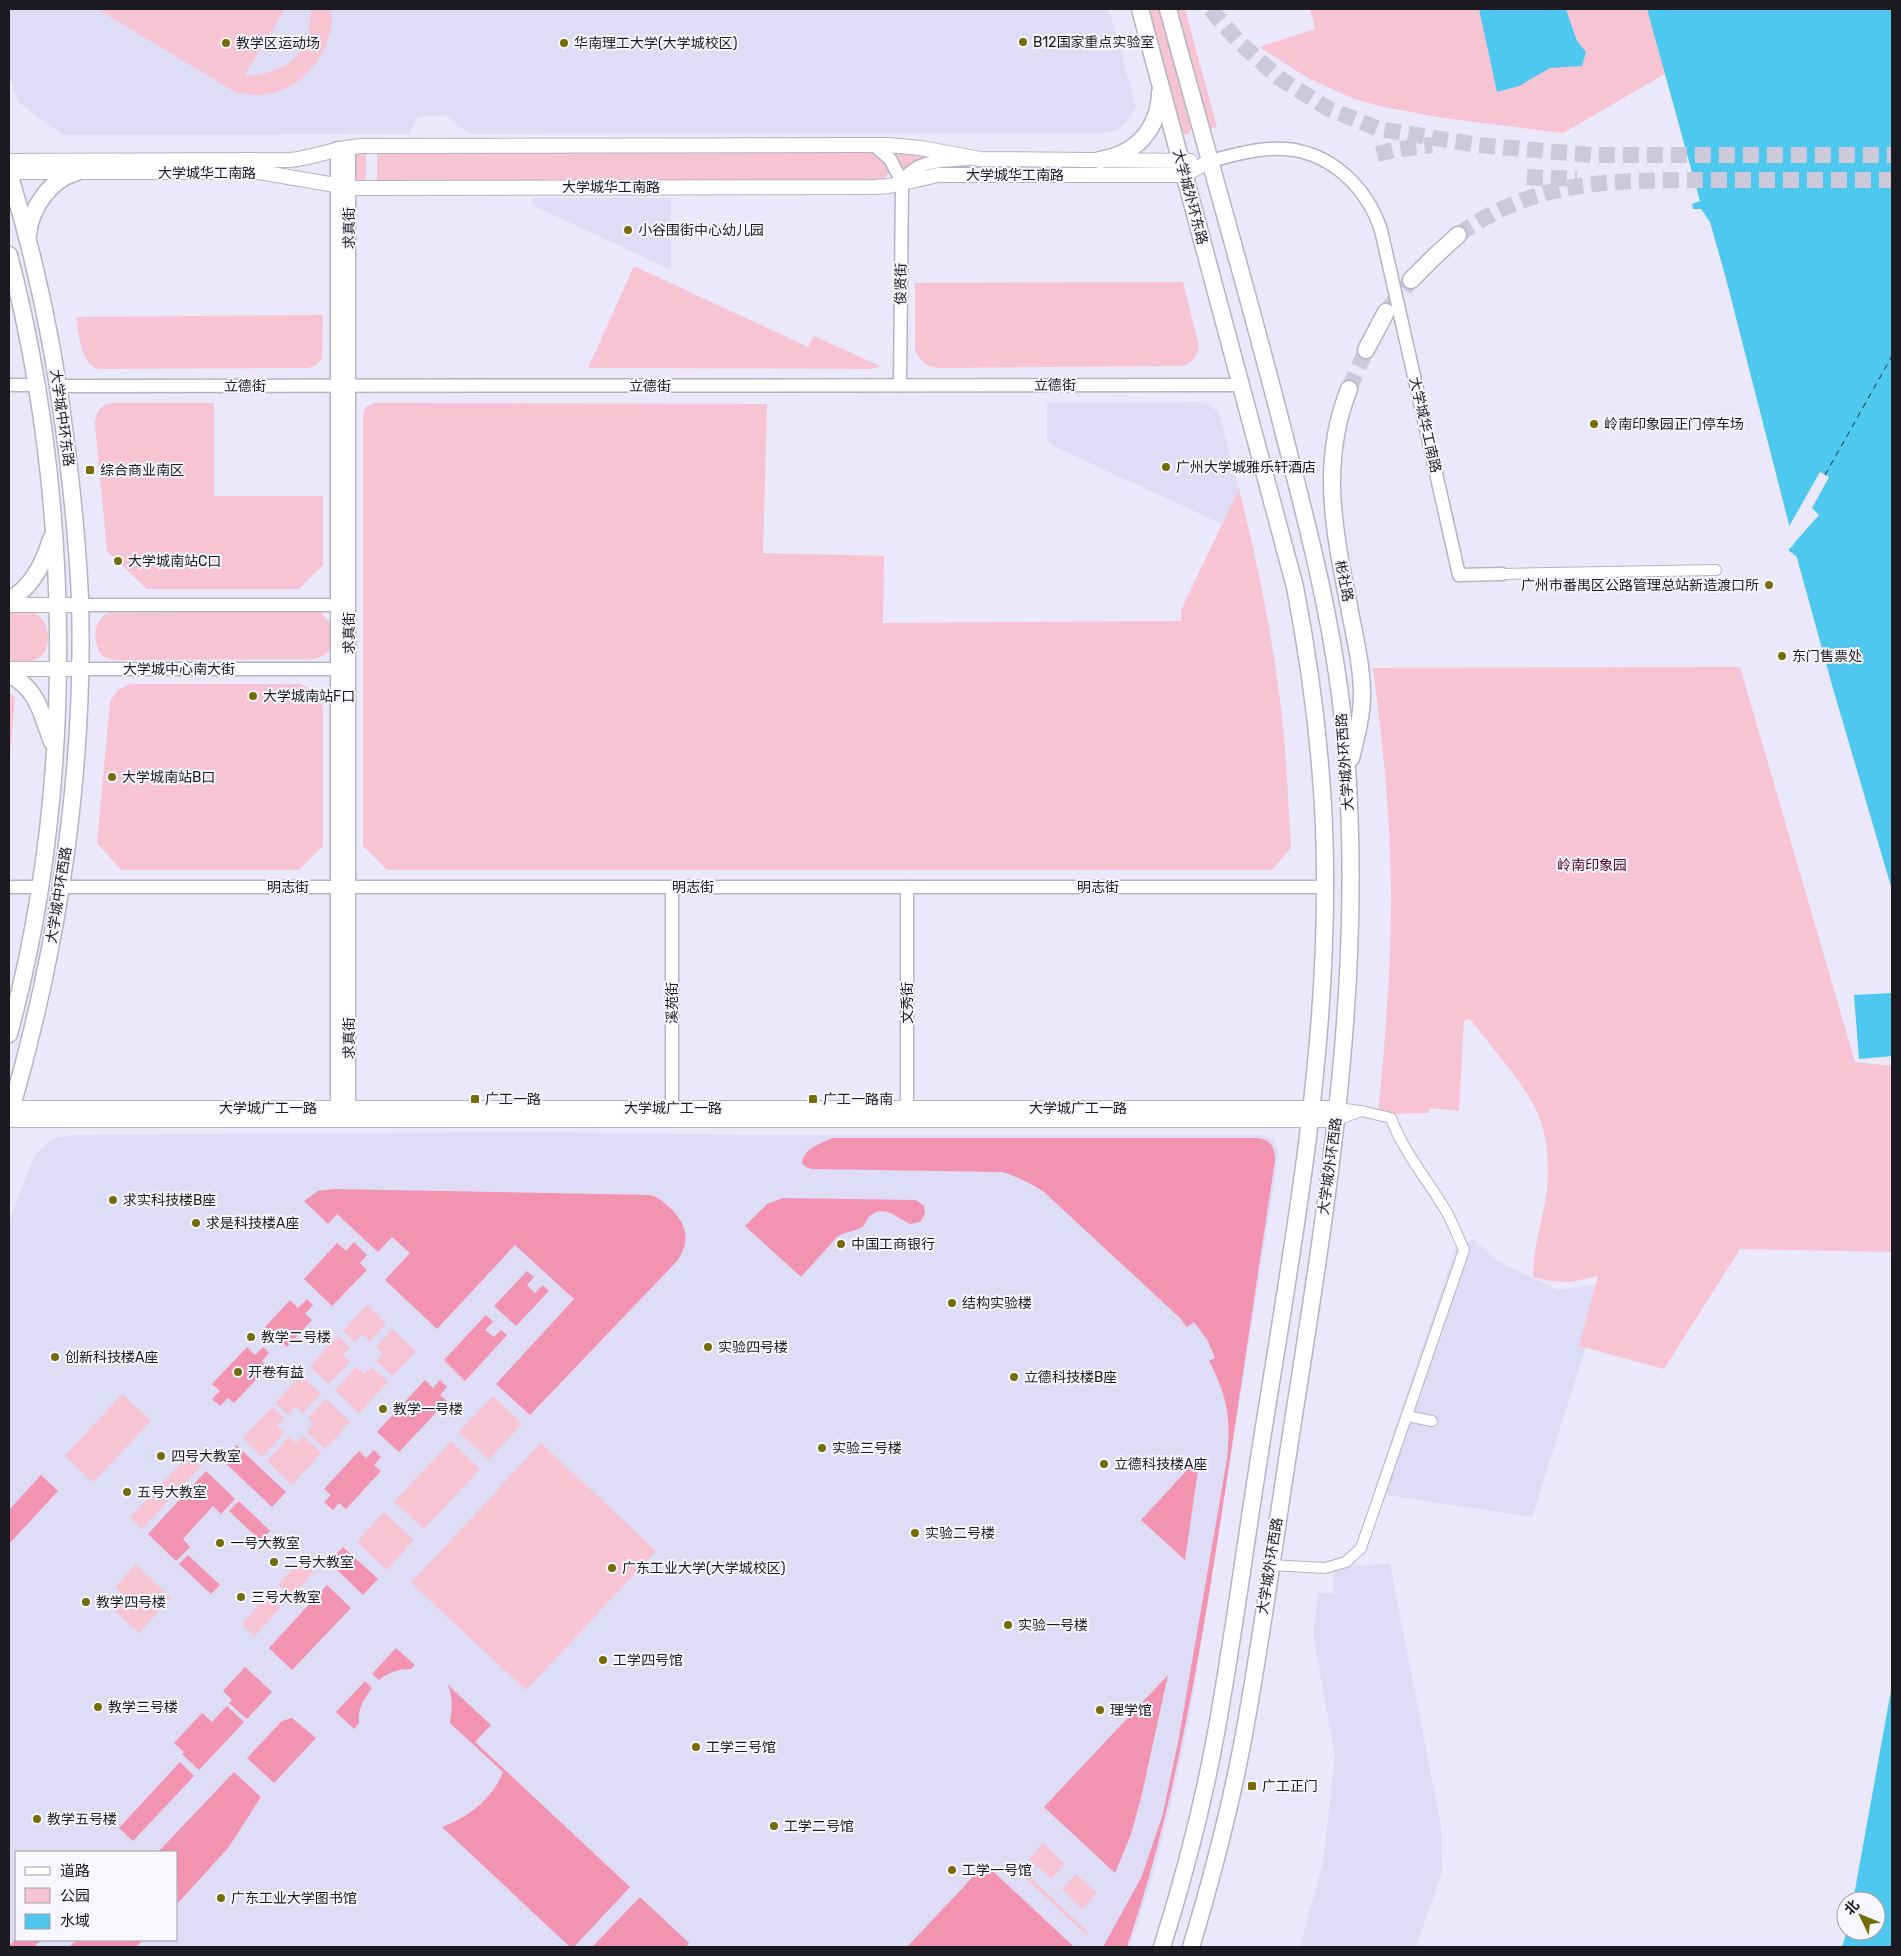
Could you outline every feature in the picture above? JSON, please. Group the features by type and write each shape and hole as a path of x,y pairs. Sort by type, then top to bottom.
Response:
{"main road":[{"name":"大学城外环东路","path":"1140,9 1241,385"},
{"name":"大学城外环东路","path":"1168,9 1270,381"},
{"path":"1100,160 1132,149 1144,137 1158,106 1160,84"},
{"name":"大学城华工南路","path":"9,161 290,160 343,148 874,145 931,149 980,159 1100,160 1182,168"},
{"name":"大学城华工南路","path":"9,173 258,172 343,186 882,187 938,175 1182,168 1210,161"},
{"path":"28,241 30,223 39,202 62,178 77,172"},
{"name":"大学城中环东路","path":"9,173 28,241 49,330 58,386 74,514 80,605 80,669"},
{"path":"1411,280 1434,256 1458,236"},
{"name":"大学城中环东路","path":"9,255 27,335 48,478 57,605"},
{"path":"1366,350 1386,312"},
{"name":"大学城外环西路","path":"1191,1947 1213,1870 1238,1764 1311,1304 1337,1114 1344,1043 1352,900 1347,773 1342,711 1332,637 1321,581 1270,381"},
{"name":"大学城外环西路","path":"1162,1947 1186,1863 1216,1734 1310,1114 1324,930 1325,887 1318,742 1305,641 1287,552 1241,385"},
{"name":"彬社路","path":"1347,773 1359,722 1362,693 1358,651 1334,524 1332,495 1334,452 1342,409 1349,389"},
{"path":"9,600 20,593 32,579 45,557 53,532"},
{"path":"9,605 80,605"},
{"name":"大学城中环西路","path":"9,1034 39,887 50,804 58,669 57,605"},
{"name":"大学城中心南大街","path":"9,669 80,669"},
{"name":"大学城中环西路","path":"9,1113 32,1032 49,961 61,887 75,774 80,669"},
{"path":"9,675 25,684 35,697 54,748"},
{"path":"1317,1040 1320,1049 1327,1054 1335,1054 1340,1051 1344,1043"},
{"name":"大学城广工一路","path":"9,1113 1337,1114"}],"street":[{"name":"俊贤街","path":"874,145 890,159 902,182 900,385"},
{"name":"求真街","path":"343,148 343,1114"},
{"name":"大学城华工南路","path":"1210,161 1249,152 1278,149 1301,152 1321,159 1335,167 1353,182 1365,196 1374,211 1381,230 1459,575 1716,570"},
{"path":"902,182 910,173 925,164 980,159"},
{"path":"9,385 35,385"},
{"name":"立德街","path":"58,386 1241,385"},
{"path":"80,605 343,605"},
{"name":"大学城中心南大街","path":"80,669 343,669"},
{"path":"9,887 39,887"},
{"name":"明志街","path":"61,887 1325,887"},
{"name":"溪苑街","path":"672,887 672,1114"},
{"name":"文秀街","path":"907,887 907,1114"},
{"path":"1270,1564 1325,1568 1346,1562 1361,1548 1464,1250 1445,1210 1417,1168 1391,1118 1361,1111 1337,1114"},
{"path":"1407,1416 1432,1421"}],"shaded area":[{"name":"华南理工大学(大学城校区)","path":"9,9 1109,9 1136,107 1124,124 1115,131 1104,133 470,134 445,115 418,117 409,134 63,135 18,102 9,77"},
{"name":"小谷围街中心幼儿园","path":"532,198 671,198 671,270 532,205"},
{"name":"广州大学城雅乐轩酒店","path":"1199,402 1209,405 1219,413 1239,489 1222,524 1053,446 1047,439 1047,403"},
{"name":"广东工业大学(大学城校区)","path":"529,1132 749,1135 1263,1135 1274,1140 1278,1148 1278,1159 1189,1720 1173,1796 1154,1871 1130,1947 9,1947 9,1221 34,1156 50,1141 59,1137 76,1135"},
{"path":"833,1138 1256,1138 1269,1142 1273,1148 1275,1161 1202,1636 1171,1793 1158,1845 1127,1947 1103,1947 1141,1878 1162,1817 1178,1743 1227,1459 1229,1432 1227,1408 1209,1361 1215,1358 1208,1341 1194,1322 1187,1327 1180,1318 1044,1192 1034,1186 1002,1172 812,1169 802,1163 809,1150"},
{"path":"333,1189 650,1195 661,1200 680,1220 685,1233 684,1247 677,1261 530,1415 496,1384 574,1299 515,1245 437,1329 385,1280 410,1253 392,1237 378,1252 337,1214 328,1224 304,1201 318,1191"},
{"path":"783,1198 916,1200 924,1206 925,1214 920,1222 910,1224 887,1212 876,1212 868,1218 862,1227 837,1237 801,1277 745,1226 767,1204"},
{"path":"1474,1240 1498,1261 1557,1290 1606,1283 1532,1517 1373,1493 1457,1244"},
{"path":"354,1242 367,1255 360,1263 367,1270 332,1306 304,1279 337,1243 346,1251"},
{"path":"527,1271 534,1277 527,1285 535,1293 543,1285 549,1291 516,1326 494,1306"},
{"path":"307,1299 313,1305 305,1314 312,1320 287,1347 265,1327 290,1300 298,1308"},
{"path":"486,1315 493,1322 485,1330 494,1337 501,1330 507,1335 465,1381 444,1360"},
{"path":"247,1347 255,1355 263,1347 269,1353 262,1361 268,1367 234,1403 228,1398 220,1406 212,1399 220,1391 212,1384"},
{"path":"425,1380 433,1388 440,1380 447,1387 440,1395 447,1401 399,1452 377,1432"},
{"path":"236,1445 286,1492 272,1507 222,1460"},
{"path":"374,1450 381,1457 374,1465 381,1471 346,1509 339,1503 333,1510 324,1502 331,1495 324,1489 359,1451 366,1458"},
{"path":"1200,1456 1185,1560 1141,1520"},
{"path":"206,1471 235,1499 221,1514 213,1506 183,1539 190,1547 176,1561 148,1534"},
{"path":"41,1475 58,1491 9,1544 9,1510"},
{"path":"239,1501 270,1531 261,1541 229,1511"},
{"path":"343,1547 378,1579 363,1595 329,1562"},
{"path":"188,1555 220,1585 211,1594 179,1564"},
{"path":"1390,1564 1441,1825 1442,1872 1416,1947 1300,1947 1323,1862 1335,1757 1313,1634 1318,1593 1333,1593 1334,1567"},
{"path":"327,1585 351,1608 292,1670 269,1648"},
{"path":"396,1648 415,1665 411,1669 390,1673 379,1680 372,1674"},
{"path":"245,1667 272,1692 247,1719 229,1703 232,1700 223,1691"},
{"path":"1168,1675 1141,1798 1131,1834 1115,1873 1044,1807"},
{"path":"365,1681 372,1688 362,1704 359,1713 359,1723 354,1729 336,1712"},
{"path":"448,1685 491,1725 475,1742 630,1887 574,1947 570,1947 442,1827 461,1818 478,1806 493,1790 503,1772 450,1723 452,1704"},
{"path":"227,1706 244,1722 199,1770 182,1754 184,1752 174,1743 202,1713 212,1722"},
{"path":"292,1718 316,1738 274,1783 247,1758 282,1721"},
{"path":"180,1762 194,1776 133,1841 119,1828"},
{"path":"234,1772 261,1797 228,1848 178,1903 178,1851 159,1851"},
{"path":"985,1864 1072,1945 1074,1947 907,1947"},
{"path":"640,1897 689,1943 686,1947 592,1947"},
{"path":"15,1939 15,1941 40,1941 34,1947 9,1947"},
{"path":"75,1941 142,1941 136,1947 69,1947"}],"green space":[{"path":"97,9 285,9 244,76 259,75 273,71 284,66 294,58 302,49 307,37 311,9 330,9 332,23 322,53 307,74 286,88 273,93 254,95 237,93"},
{"path":"1149,9 1159,9 1191,128 1189,134 1183,134 1181,130"},
{"path":"1176,9 1185,9 1217,127 1209,129"},
{"path":"1310,9 1647,9 1665,74 1563,133 1443,118 1379,106 1352,98 1308,78 1259,47 1315,29"},
{"path":"366,150 366,183 360,182 355,176 354,157 359,152"},
{"path":"377,150 863,151 882,157 890,171 880,182 377,184"},
{"path":"892,150 937,154 913,163 904,169 892,153"},
{"path":"932,166 1029,167 1028,169 932,169"},
{"path":"634,266 808,347 814,336 880,366 872,369 588,368"},
{"path":"1183,282 1199,347 1194,359 1182,366 938,368 924,362 915,349 915,283"},
{"path":"323,315 322,359 315,366 308,368 98,369 87,361 81,347 76,317"},
{"path":"111,403 214,403 214,496 323,496 323,565 299,589 147,589 107,551 95,425 98,411 103,406"},
{"path":"375,403 767,404 763,553 884,556 883,623 1181,621 1181,610 1239,489 1262,590 1275,667 1285,751 1291,848 1272,870 387,870 363,846 363,415 366,407"},
{"path":"316,611 326,618 332,637 329,650 325,655 314,659 114,660 102,656 95,638 95,632 100,620 110,613"},
{"path":"9,612 33,613 41,618 44,623 47,629 48,642 43,654 36,660 28,662 9,661"},
{"name":"岭南印象园","path":"1740,667 1855,1062 1892,1066 1892,1252 1740,1249 1664,1369 1579,1346 1598,1276 1570,1282 1550,1281 1533,1277 1533,1266 1548,1182 1543,1130 1536,1109 1519,1082 1470,1019 1464,1020 1459,1111 1430,1108 1429,1113 1378,1114 1387,1006 1391,899 1386,783 1373,668"},
{"path":"131,684 299,684 312,690 318,696 323,709 323,846 299,870 121,870 97,843 110,701 119,689"},
{"path":"9,693 15,697 9,772"},
{"path":"367,1305 386,1324 370,1341 362,1334 355,1342 343,1331"},
{"path":"392,1329 416,1351 393,1376 376,1361 383,1354 376,1347"},
{"path":"338,1336 350,1347 343,1355 350,1362 329,1384 310,1366"},
{"path":"356,1367 364,1374 371,1367 388,1382 359,1413 335,1390"},
{"path":"301,1375 321,1394 303,1413 296,1406 288,1415 275,1403"},
{"path":"122,1394 151,1421 93,1482 65,1456"},
{"path":"493,1396 522,1424 489,1460 459,1432"},
{"path":"326,1399 350,1422 325,1449 307,1432 314,1424 308,1418"},
{"path":"272,1407 284,1418 277,1426 284,1433 262,1457 243,1438"},
{"path":"303,1436 321,1453 292,1485 267,1461 289,1437 296,1443"},
{"path":"451,1441 480,1469 424,1529 394,1502"},
{"path":"541,1443 656,1551 526,1690 411,1583"},
{"path":"189,1455 201,1466 173,1496 161,1484"},
{"path":"156,1490 168,1501 142,1529 130,1517"},
{"path":"384,1512 414,1540 387,1570 357,1542"},
{"path":"301,1560 314,1572 291,1597 278,1585"},
{"path":"136,1564 171,1598 139,1633 111,1607 123,1595 115,1587"},
{"path":"268,1595 281,1607 255,1636 242,1624"},
{"path":"1043,1843 1065,1864 1051,1879 1029,1859"},
{"path":"1017,1865 1088,1932 1087,1935 1014,1868"},
{"path":"1076,1874 1097,1893 1082,1909 1062,1889"}],"water":[{"path":"1479,9 1566,9 1577,41 1586,52 1582,66 1550,68 1519,86 1497,92"},
{"path":"1647,9 1892,9 1892,890 1797,558 1788,550 1794,544 1710,222 1701,209 1693,209 1692,204 1700,201"},
{"path":"1892,993 1892,1056 1859,1059 1854,995"},
{"path":"1892,1685 1892,1947 1842,1947 1844,1941 1886,1941 1886,1891 1855,1891"}],"pier":[{"path":"1820,472 1829,477 1812,508 1819,515 1788,550 1797,557 1795,560 1786,551 1791,543 1787,530"}],"ferry route":[{"path":"1825,475 1892,356"}],"tunnel":[{"path":"1210,9 1239,42 1279,78 1327,108 1379,129 1478,145 1591,155 1892,155"},
{"path":"1377,154 1432,145"},
{"path":"1527,177 1577,179"},
{"path":"1458,235 1489,215 1520,201 1552,191 1584,185 1651,181 1892,180"},
{"path":"1389,308 1411,280"},
{"path":"1349,389 1366,350"}],"place":[{"name":"B12国家重点实验室","path":"1023,42"},
{"name":"教学区运动场","path":"226,43"},
{"name":"华南理工大学(大学城校区)","path":"564,43"},
{"name":"小谷围街中心幼儿园","path":"628,230"},
{"name":"岭南印象园正门停车场","path":"1594,424"},
{"name":"广州大学城雅乐轩酒店","path":"1166,467"},
{"name":"综合商业南区","path":"90,470"},
{"name":"大学城南站C口","path":"118,561"},
{"name":"广州市番禺区公路管理总站新造渡口所","path":"1769,585"},
{"name":"东门售票处","path":"1782,656"},
{"name":"大学城南站F口","path":"253,696"},
{"name":"大学城南站B口","path":"112,777"},
{"name":"广工一路","path":"475,1099"},
{"name":"广工一路南","path":"813,1099"},
{"name":"求实科技楼B座","path":"113,1200"},
{"name":"求是科技楼A座","path":"196,1223"},
{"name":"中国工商银行","path":"841,1244"},
{"name":"结构实验楼","path":"952,1303"},
{"name":"教学二号楼","path":"251,1337"},
{"name":"实验四号楼","path":"708,1347"},
{"name":"创新科技楼A座","path":"55,1357"},
{"name":"开卷有益","path":"238,1372"},
{"name":"立德科技楼B座","path":"1014,1377"},
{"name":"教学一号楼","path":"383,1409"},
{"name":"实验三号楼","path":"822,1448"},
{"name":"四号大教室","path":"161,1456"},
{"name":"立德科技楼A座","path":"1104,1464"},
{"name":"五号大教室","path":"127,1492"},
{"name":"实验二号楼","path":"915,1533"},
{"name":"一号大教室","path":"220,1543"},
{"name":"二号大教室","path":"274,1562"},
{"name":"广东工业大学(大学城校区)","path":"612,1568"},
{"name":"三号大教室","path":"241,1597"},
{"name":"教学四号楼","path":"86,1602"},
{"name":"实验一号楼","path":"1008,1625"},
{"name":"工学四号馆","path":"603,1660"},
{"name":"教学三号楼","path":"98,1707"},
{"name":"理学馆","path":"1100,1710"},
{"name":"工学三号馆","path":"696,1747"},
{"name":"广工正门","path":"1252,1786"},
{"name":"教学五号楼","path":"37,1819"},
{"name":"工学二号馆","path":"774,1826"},
{"name":"工学一号馆","path":"952,1870"},
{"name":"广东工业大学图书馆","path":"221,1898"}]}
